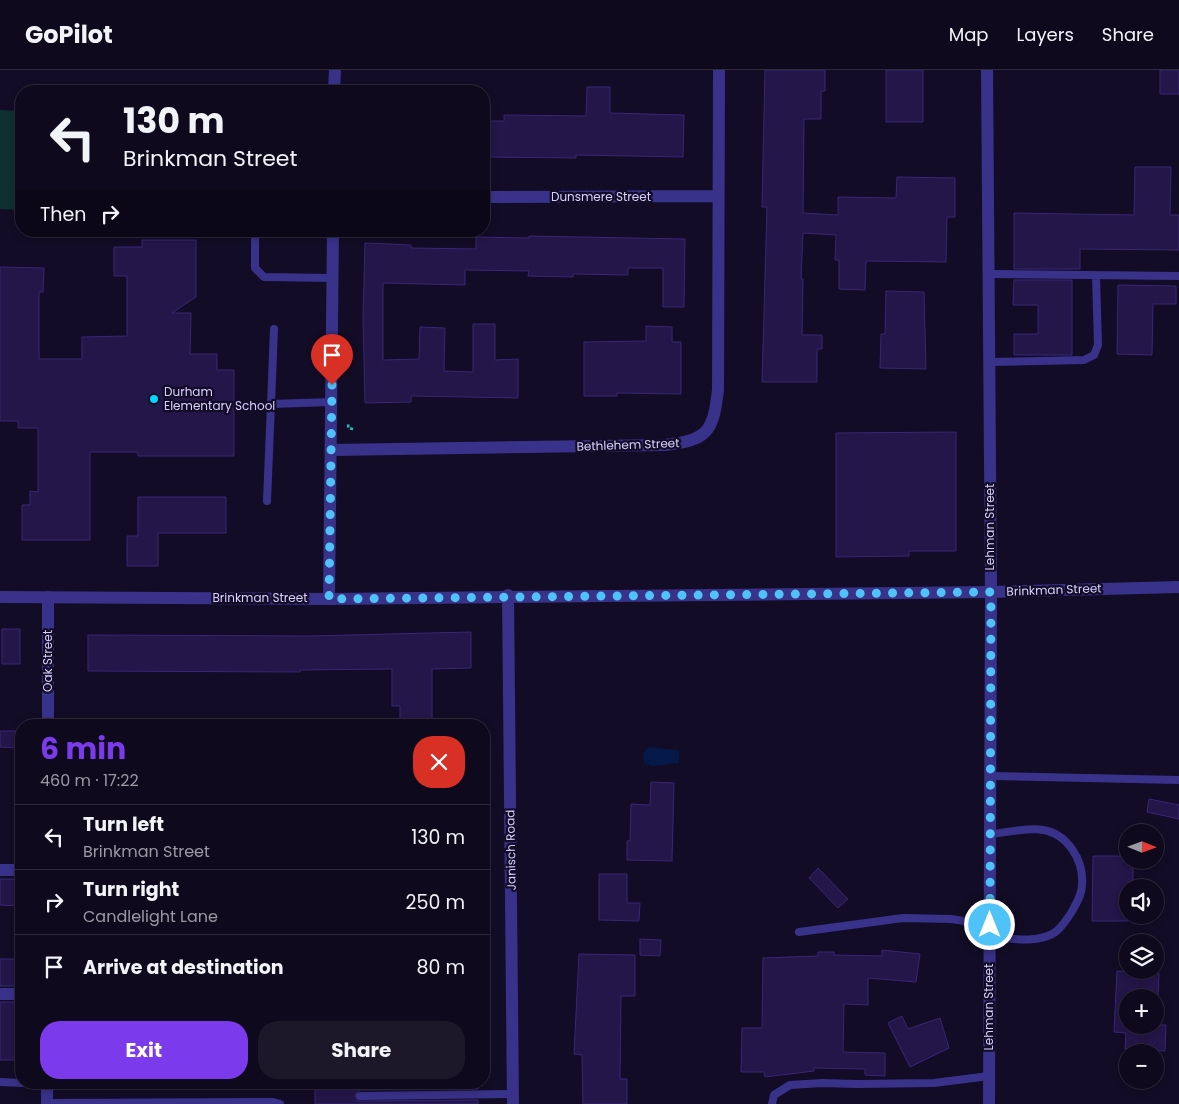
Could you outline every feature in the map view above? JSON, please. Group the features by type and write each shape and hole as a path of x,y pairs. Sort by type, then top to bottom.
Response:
{"street":[{"path":"334,70 334,85"},
{"name":"Bethlehem Street","path":"332,450 666,446 689,442 704,435 715,417 718,390 718,70"},
{"name":"Lehman Street","path":"987,70 991,592 989,1104"},
{"name":"Dunsmere Street","path":"490,197 717,196"},
{"path":"329,599 333,237"},
{"name":"Brinkman Street","path":"0,596 329,599 991,592 1179,587"},
{"name":"Janisch Road","path":"508,596 513,1099"},
{"name":"Oak Street","path":"48,597 48,719"},
{"path":"0,870 15,870"},
{"path":"0,994 15,994"},
{"path":"47,1089 47,1104"}],"lane":[{"path":"255,237 255,268 264,277 333,278"},
{"path":"990,274 1179,276"},
{"path":"990,362 1084,360 1094,355 1098,345 1096,276"},
{"path":"267,502 274,329"},
{"path":"272,404 332,402"},
{"path":"990,776 1179,780"},
{"path":"799,932 903,918 951,920 990,931 1041,938 1054,933 1064,924 1079,898 1082,886 1075,852 1067,842 1043,830 990,834"},
{"path":"772,1104 774,1095 790,1085 822,1082 919,1083 989,1076"},
{"path":"0,1082 15,1082"},
{"path":"360,1096 513,1099"},
{"path":"47,1104 273,1102 280,1104"}],"path":[{"path":"347,426 352,426 351,433"}],"green space":[{"path":"0,110 15,111 15,210 0,209"}],"water":[{"path":"648,747 679,750 679,763 653,766 644,763 643,754"}],"building":[{"path":"765,70 825,70 825,91 821,91 821,119 804,119 803,213 838,215 838,197 896,198 897,177 955,178 955,217 947,217 946,262 866,261 865,290 839,289 839,260 835,260 836,235 803,233 801,279 803,279 802,335 822,335 822,349 817,349 817,382 762,382 767,207 762,207"},
{"path":"886,70 923,70 923,122 886,122"},
{"path":"1160,70 1179,70 1179,94 1160,94"},
{"path":"587,87 610,87 610,113 684,115 683,157 576,155 576,158 490,157 490,121 504,121 504,115 586,116"},
{"path":"1135,167 1171,167 1170,215 1179,215 1179,250 1080,249 1080,269 1014,269 1014,213 1134,215"},
{"path":"529,236 685,239 684,307 663,307 663,268 628,268 628,275 573,274 573,277 528,276 529,271 465,270 465,285 383,283 383,360 419,359 420,327 445,328 444,371 473,372 473,324 495,324 495,360 518,359 518,398 411,396 411,402 365,403 363,319 365,243 411,245 411,248 476,249 476,237 529,238"},
{"path":"142,240 196,240 196,297 172,313 191,313 190,354 217,354 217,370 234,370 234,456 138,456 138,452 90,452 90,540 22,540 22,505 30,505 30,491 38,492 38,428 18,428 18,421 0,421 0,267 44,268 43,292 39,292 39,359 82,359 82,337 127,336 127,276 114,276 114,247 142,247"},
{"path":"1014,280 1072,280 1072,355 1014,355 1014,334 1038,334 1038,305 1013,305"},
{"path":"1118,285 1176,286 1176,304 1153,304 1152,355 1117,354"},
{"path":"886,291 924,292 926,369 880,368 881,334 885,334"},
{"path":"646,326 672,327 672,342 681,342 681,394 617,393 617,396 584,396 584,342 646,341"},
{"path":"956,432 956,551 909,551 909,556 836,557 836,433"},
{"path":"138,497 226,497 226,533 158,533 158,566 127,566 127,536 138,536"},
{"path":"2,629 20,629 20,664 2,664"},
{"path":"471,632 471,668 432,669 432,719 400,719 400,706 392,706 392,669 300,670 300,672 88,671 88,635 310,636"},
{"path":"0,731 15,731 15,748 0,747"},
{"path":"651,782 674,783 672,861 627,860 627,841 630,841 631,804 650,805"},
{"path":"1149,799 1179,805 1179,819 1147,812"},
{"path":"1093,856 1119,856 1119,869 1133,869 1133,879 1119,879 1119,921 1092,921"},
{"path":"818,868 848,899 838,908 809,878"},
{"path":"599,874 627,874 627,903 640,903 639,921 599,920"},
{"path":"0,879 15,879 15,906 0,905"},
{"path":"640,939 661,940 660,956 640,955"},
{"path":"882,950 920,954 916,982 868,978 868,1005 844,1004 843,1052 885,1053 885,1076 865,1075 865,1069 814,1068 814,1071 765,1077 764,1072 741,1072 742,1028 762,1028 763,958 818,956 818,952 834,952 834,955 882,956"},
{"path":"579,954 635,955 635,996 621,996 620,1079 627,1079 627,1104 583,1104 582,1055 574,1054"},
{"path":"0,959 15,959 15,986 0,986"},
{"path":"1117,971 1119,971 1119,979 1159,979 1158,989 1119,989 1119,1032 1114,1032"},
{"path":"0,1002 15,1002 15,1060 0,1060"},
{"path":"902,1016 908,1029 940,1018 949,1048 910,1067 888,1023"},
{"path":"1164,1025 1166,1025 1165,1051 1164,1044 1125,1044 1126,1034 1164,1034"},
{"path":"315,1089 478,1089 360,1090 355,1094 357,1101 478,1100 478,1104 315,1104"}],"place":[{"name":"Durham Elementary School","path":"154,399"}],"route":[{"path":"332,385 329,599 991,592 990,925"}]}
